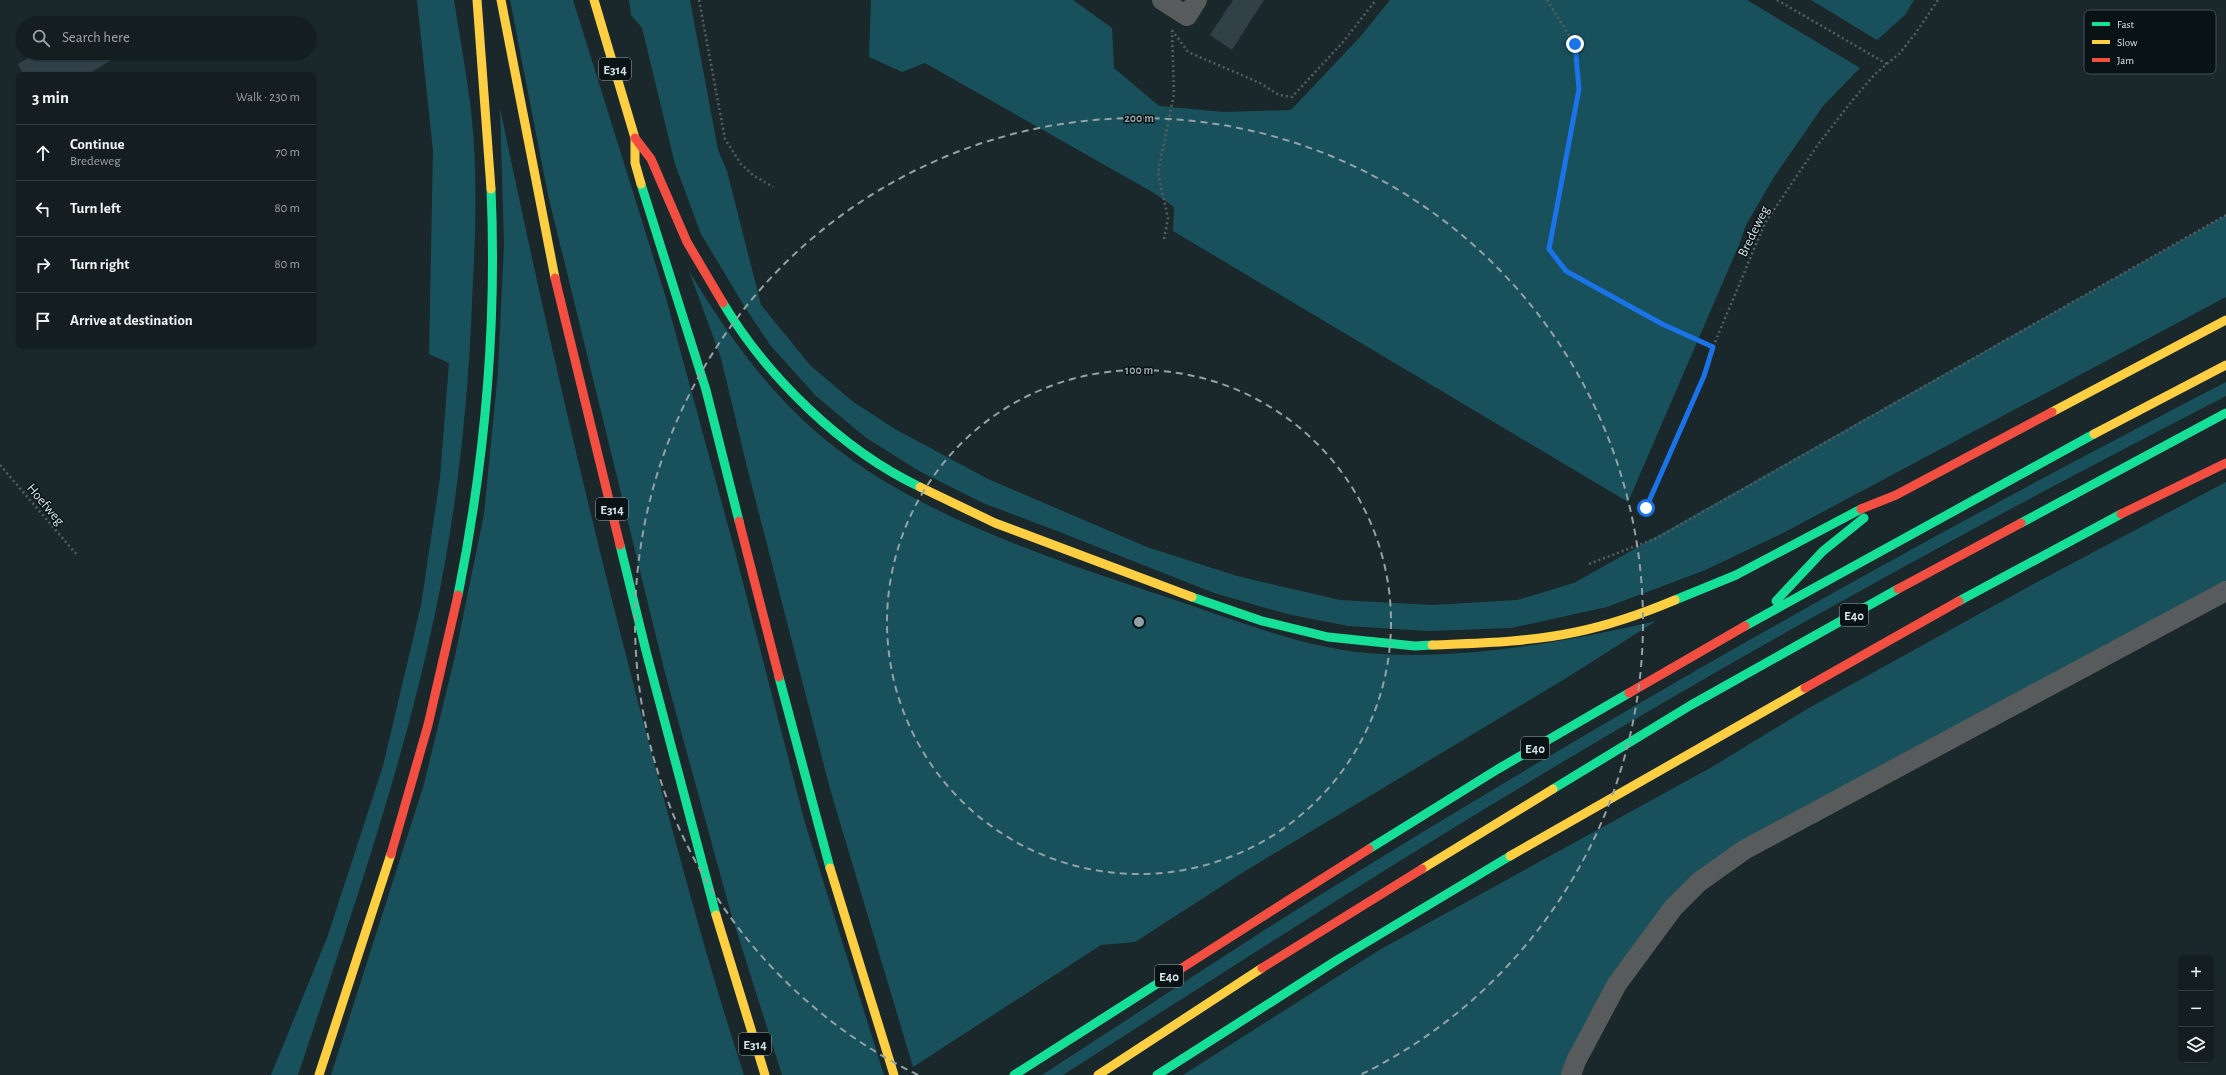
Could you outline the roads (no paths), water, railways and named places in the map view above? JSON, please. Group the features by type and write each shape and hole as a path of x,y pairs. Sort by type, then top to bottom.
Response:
{"highway":[{"path":"319,1075 378,894 422,748 449,641 474,502 488,369 493,260 486,108 477,0"},
{"name":"E314","path":"501,0 553,271 635,604 717,917 765,1075"},
{"name":"E314","path":"594,0 636,138 635,163 706,390 783,693 831,872 894,1075"},
{"path":"636,138 651,159 691,248 740,330 776,376 809,408 852,445 899,477 995,523 1183,594 1262,621 1328,637 1415,646 1498,642 1576,632 1651,610 1736,575 1856,511 1896,495 2060,406 2226,320"},
{"name":"E40","path":"1014,1075 1310,886 1491,774 1763,616 2145,406 2226,365"},
{"name":"E40","path":"1098,1075 1331,924 1690,705 1953,559 2226,413"},
{"path":"2198,428 2219,428"},
{"path":"1157,1075 1397,923 1504,859 1880,645 2042,556 2167,490 2226,463"},
{"path":"1763,616 1823,551 1896,495"}],"street":[{"path":"1571,1075 1576,1061 1617,984 1674,908 1699,882 1744,850 2226,590"}]}
